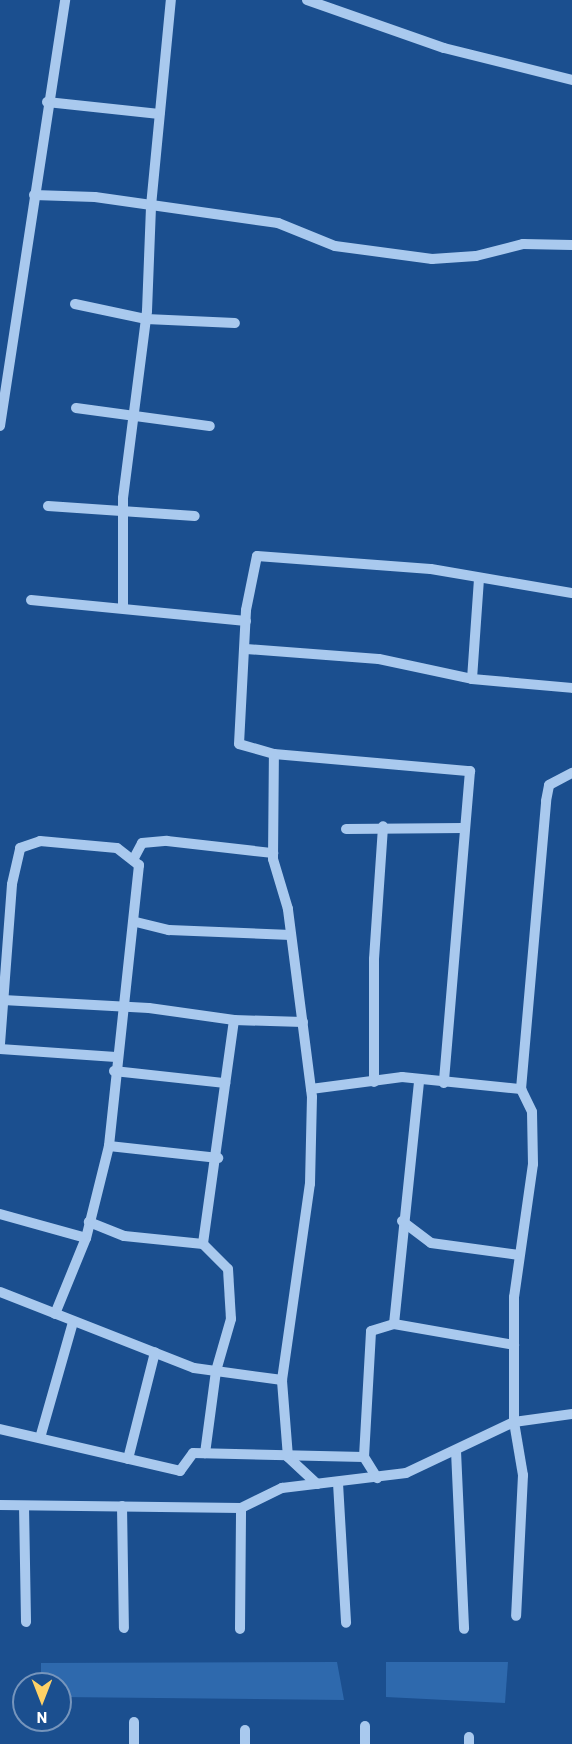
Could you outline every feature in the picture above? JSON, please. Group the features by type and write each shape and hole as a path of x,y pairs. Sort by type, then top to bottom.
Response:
{"street":[{"path":"0,426 47,102 65,0"},
{"path":"123,606 123,514 146,319 151,206 171,0"},
{"path":"307,0 444,48 572,80"},
{"path":"47,102 159,114"},
{"path":"34,195 151,206 278,223 335,246 432,259 476,256 523,244 572,245"},
{"path":"75,303 146,319 235,323"},
{"path":"76,408 210,426"},
{"path":"48,506 123,514 195,516"},
{"path":"444,1083 463,828 470,771 274,754 239,744 237,701 246,649 246,621 257,556 431,569 479,579 572,593"},
{"path":"472,679 479,579"},
{"path":"31,600 82,608 123,606 246,621"},
{"path":"246,649 379,659 472,679 572,688"},
{"path":"274,754 273,853 291,935 310,1089 310,1184 282,1380 288,1457 317,1484"},
{"path":"516,1616 523,1475 514,1422 514,1345 519,1255 533,1164 532,1112 521,1089 546,801 549,785 572,772"},
{"path":"346,829 383,826 463,828"},
{"path":"374,1082 374,959 383,826"},
{"path":"133,860 142,843 167,841 273,853"},
{"path":"0,1044 12,884 20,848 39,842 117,848 139,865 136,922 121,1008 109,1146 86,1238 55,1314"},
{"path":"136,922 169,930 291,935"},
{"path":"3,1000 121,1008 234,1020 303,1022"},
{"path":"203,1244 218,1158 234,1020"},
{"path":"0,1049 116,1057"},
{"path":"114,1071 225,1083"},
{"path":"310,1089 419,1080 521,1089"},
{"path":"394,1324 402,1221 419,1080"},
{"path":"109,1146 218,1158"},
{"path":"0,1214 86,1238"},
{"path":"402,1221 439,1245 519,1255"},
{"path":"89,1222 124,1236 203,1244 228,1269 231,1319 216,1371 205,1453"},
{"path":"0,1292 155,1352 216,1371 282,1380"},
{"path":"40,1438 73,1322"},
{"path":"377,1478 364,1457 371,1331 394,1324 514,1345"},
{"path":"128,1459 155,1352"},
{"path":"0,1505 241,1508 282,1488 406,1473 514,1422 572,1414"},
{"path":"0,1429 180,1471 193,1453 364,1457"},
{"path":"456,1451 464,1629"},
{"path":"338,1483 346,1623"},
{"path":"24,1506 26,1622"},
{"path":"122,1506 124,1628"},
{"path":"240,1629 241,1508"},
{"path":"134,1722 134,1744"},
{"path":"365,1726 365,1744"},
{"path":"245,1730 245,1744"}],"shaded area":[{"path":"337,1662 344,1700 72,1697 72,1672 41,1672 41,1663"},
{"path":"386,1662 508,1662 505,1703 386,1697"}]}
